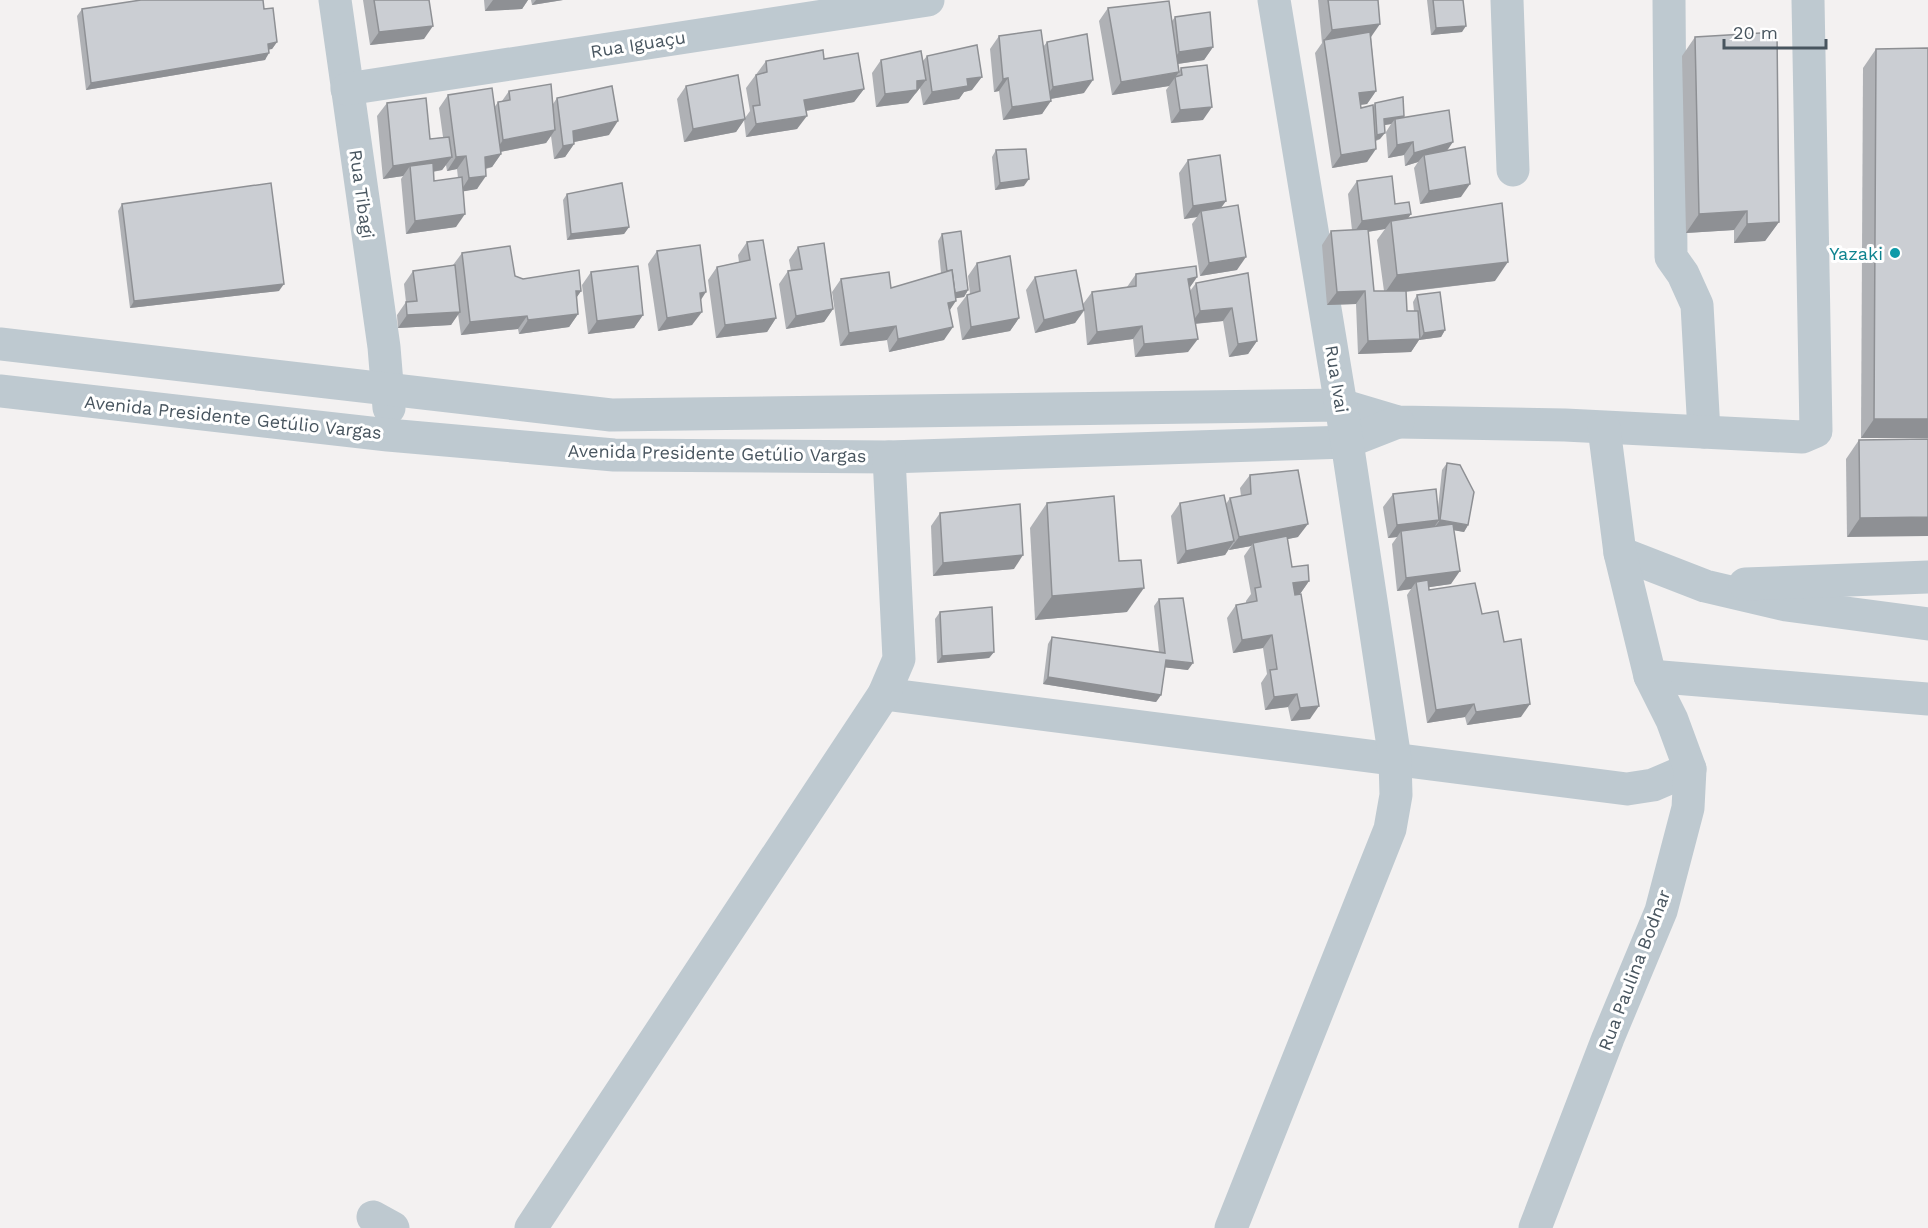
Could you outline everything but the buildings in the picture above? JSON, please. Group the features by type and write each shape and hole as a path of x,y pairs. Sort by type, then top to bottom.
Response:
{"street":[{"name":"Rua Tibagi","path":"335,0 389,389 388,435"},
{"name":"Rua Iguaçu","path":"347,89 928,0"},
{"name":"Rua Ivai","path":"1231,1228 1390,830 1396,795 1395,759 1347,442 1274,0"},
{"path":"1507,0 1513,170"},
{"path":"1670,0 1671,257 1683,274 1697,305 1704,432"},
{"name":"Avenida Presidente Getúlio Vargas","path":"0,344 611,415 1341,405 1398,422 1802,437 1816,431 1808,0"},
{"name":"Avenida Presidente Getúlio Vargas","path":"0,391 388,435 614,455 890,457 1347,442 1398,422"},
{"name":"Rua Paulina Bodnar","path":"1535,1228 1608,1038 1661,911 1688,808 1690,769 1672,720 1650,676 1620,553 1604,428"},
{"path":"531,1228 884,694 899,658 890,457"},
{"path":"1620,553 1705,586 1786,605 1928,624"},
{"path":"1705,586 1928,577"},
{"path":"1650,676 1928,699"},
{"path":"884,694 1627,789 1653,785 1690,769"}],"place":[{"name":"Yazaki","path":"1895,253"}]}
